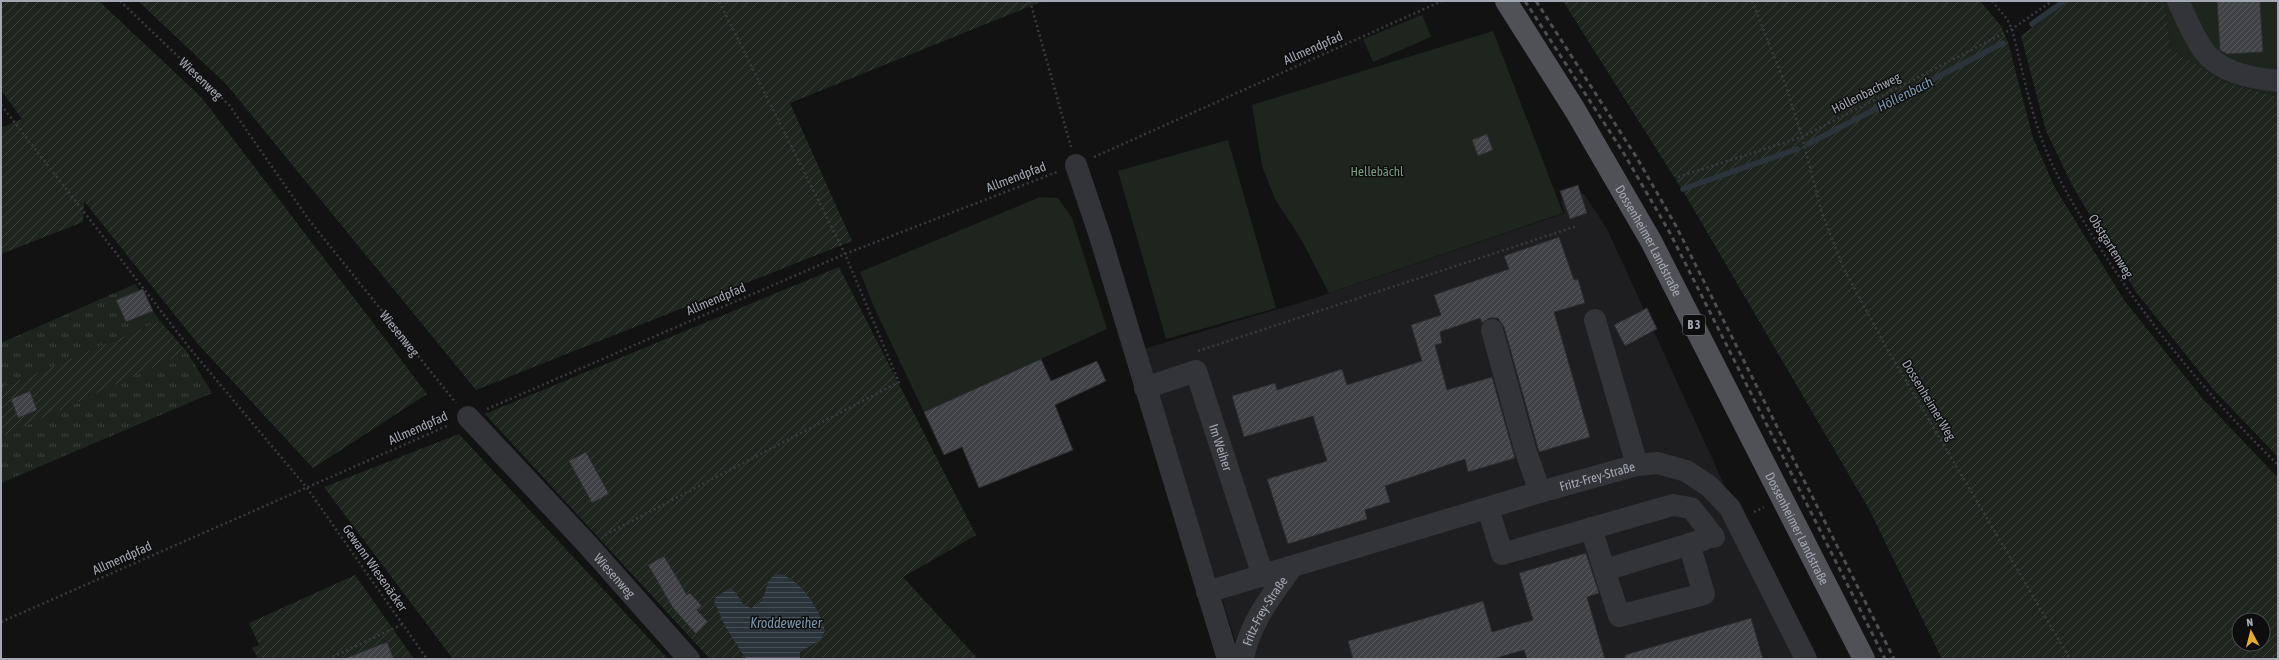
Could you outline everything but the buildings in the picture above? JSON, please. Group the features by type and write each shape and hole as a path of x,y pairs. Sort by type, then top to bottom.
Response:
{"main road":[{"name":"Dossenheimer Landstraße","path":"1506,1 1575,110 1651,241 1864,659"}],"street":[{"path":"2178,1 2200,46 2215,62 2244,76 2278,81"},
{"path":"1076,165 1100,236 1228,659"},
{"path":"1595,320 1637,465"},
{"path":"1492,330 1525,449 1540,492"},
{"name":"Im Weiher","path":"1145,388 1196,371 1263,576"},
{"name":"Wiesenweg","path":"473,423 587,544 689,659"},
{"name":"Fritz-Frey-Straße","path":"1207,592 1540,492 1637,465 1658,463 1686,471 1709,486 1730,508 1806,659"},
{"path":"1488,508 1502,554 1673,505 1691,508 1714,537"},
{"path":"1591,528 1619,616 1704,594 1689,544"},
{"path":"1605,570 1741,528"},
{"name":"Fritz-Frey-Straße","path":"1243,659 1245,648 1265,605 1292,567"}],"path":[{"name":"Wiesenweg","path":"120,1 229,105 309,220 473,423"},
{"path":"587,544 899,382 845,254 719,1"},
{"path":"1030,1 1076,165"},
{"name":"Allmendpfad","path":"1,622 308,488 473,423 845,254 1076,165 1441,1"},
{"name":"Dossenheimer Weg","path":"1752,1 1786,86 1802,137 1822,213 1843,267 1886,348 2070,659"},
{"name":"Obstgartenweg","path":"1992,1 2007,19 2012,29 2027,90 2045,149 2073,204 2140,309 2201,384 2236,424 2278,465"},
{"name":"Höllenbachweg","path":"1678,177 1802,137 2012,29 2052,1"},
{"name":"Gewann Wiesenäcker","path":"1,105 192,351 308,488 427,659"},
{"path":"1193,352 1577,226"},
{"path":"328,659 403,624"}],"shaded area":[{"path":"1584,194 1607,229 1804,659 1241,659 1143,349 1312,299 1565,213 1561,201"}],"green space":[{"path":"1,1 99,1 202,98 427,394 313,468 198,344 84,201 83,222 1,254 1,128 22,119 1,90"},
{"path":"138,1 1043,1 790,103 852,241 476,390 227,85"},
{"path":"1563,1 1980,1 2001,26 2008,42 2033,138 2055,188 2124,300 2203,399 2278,478 2278,659 1942,659 1869,509 1686,196"},
{"path":"2067,1 2164,1 2171,49 2225,82 2278,97 2278,457 2213,389 2136,292 2072,185 2046,131 2021,36"},
{"path":"2164,1 2278,1 2278,97 2225,82 2171,49"},
{"path":"1422,15 1431,37 1373,62 1363,39"},
{"name":"Hellebächl","path":"1493,31 1563,213 1329,293 1301,239 1275,199 1262,166 1252,105"},
{"path":"1228,140 1276,308 1166,339 1118,171"},
{"path":"1040,197 1058,198 1072,218 1107,329 924,412 874,307 860,272"},
{"path":"839,267 976,535 903,577 978,659 710,659 485,414"},
{"path":"135,284 160,321 1,388 1,343"},
{"path":"160,321 187,352 1,437 1,388"},
{"path":"187,352 212,393 1,483 1,437"},
{"path":"459,434 668,659 453,659 324,487"},
{"path":"355,575 414,659 258,659 252,648 259,645 249,623"}],"water":[{"name":"Kroddeweiher","path":"780,574 796,583 803,589 819,614 825,631 820,640 800,652 800,659 746,659 726,628 714,601 716,597 730,588 736,593 744,605 752,608 762,600 769,580 775,575"}],"waterway":[{"name":"Höllenbach","path":"2032,24 2064,1"},
{"name":"Höllenbach","path":"1808,144 2003,43"},
{"name":"Höllenbach","path":"1683,189 1797,149"}],"railway":[{"path":"1525,1 1623,152 1670,233 1885,659"},
{"path":"1536,1 1637,158 1676,226 1894,659"}]}
